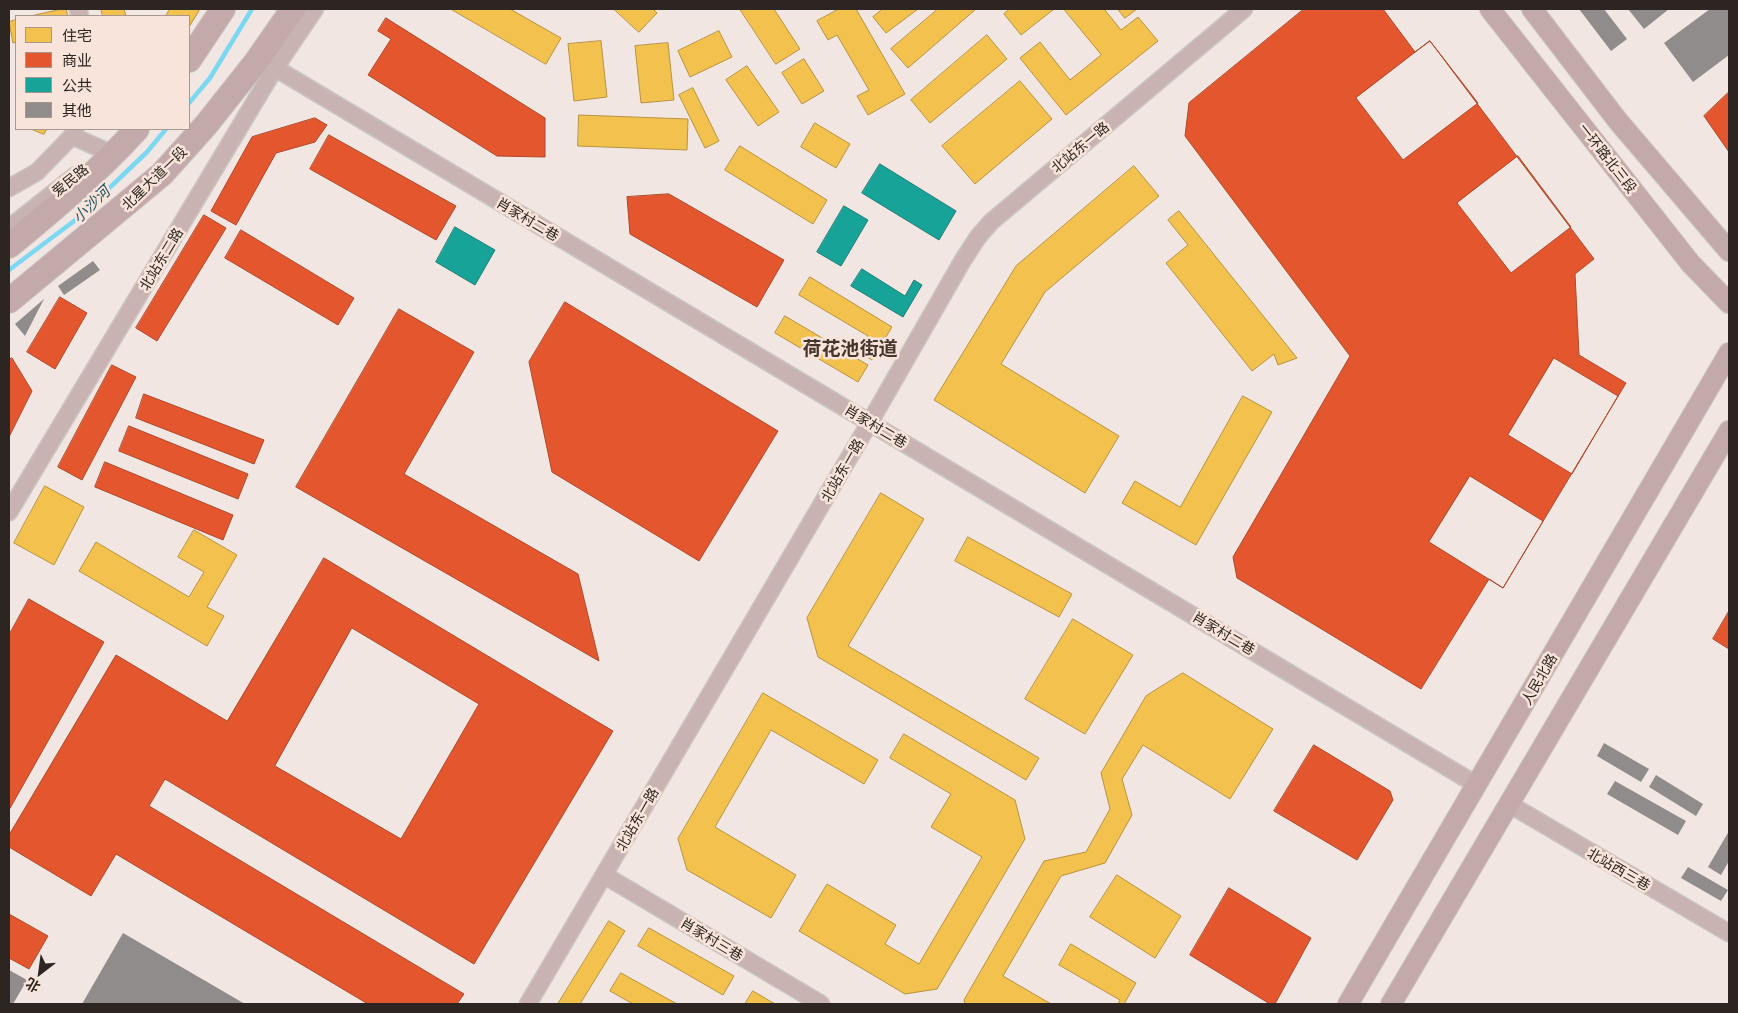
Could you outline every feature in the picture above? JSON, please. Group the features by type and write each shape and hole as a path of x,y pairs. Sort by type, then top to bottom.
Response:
{"highway":[{"path":"190,58 223,9"},
{"name":"北星大道一段","path":"9,301 162,174 206,126 294,9"},
{"path":"9,246 98,169 136,130"}],"main road":[{"name":"一环路北三段","path":"1490,9 1691,264 1729,303"},
{"path":"1532,9 1618,121 1729,251"},
{"name":"人民北路","path":"1348,1004 1729,353"},
{"path":"1391,1004 1729,431"}],"street":[{"path":"190,43 211,9"},
{"name":"北站东二路","path":"9,511 275,68 315,9"},
{"name":"北站东一路","path":"528,1004 978,237 991,222 1244,9"},
{"name":"肖家村二巷","path":"275,68 1477,784"},
{"name":"爱民路","path":"9,228 106,150 127,130"},
{"path":"9,188 37,172 74,132 106,150"},
{"name":"北站西三巷","path":"1510,804 1729,934"},
{"name":"肖家村三巷","path":"604,875 821,1004"}],"building: 住宅":[{"path":"66,9 68,15 35,15"},
{"path":"101,9 124,9 126,15 103,15"},
{"path":"170,9 200,9 190,25 190,15 167,15"},
{"path":"451,9 510,9 561,38 546,64"},
{"path":"614,9 653,9 657,13 639,32"},
{"path":"740,9 774,9 800,49 776,64"},
{"path":"839,9 856,9 905,94 868,115 857,96 869,90 837,35 828,40 817,21"},
{"path":"883,9 918,9 886,33 873,17"},
{"path":"938,9 976,9 908,68 891,49"},
{"path":"1010,9 1054,9 1021,35 1004,14"},
{"path":"1064,9 1104,9 1121,30 1138,17 1158,41 1066,115 1020,58 1040,42 1070,80 1101,55"},
{"path":"1118,9 1137,9 1125,18"},
{"path":"15,20 15,42 13,43 9,22"},
{"path":"719,31 732,57 690,77 678,51"},
{"path":"987,35 1007,59 930,123 911,100"},
{"path":"601,41 607,97 574,101 568,44"},
{"path":"668,43 674,100 641,103 635,46"},
{"path":"804,59 824,91 802,104 782,73"},
{"path":"747,66 779,112 758,126 726,80"},
{"path":"1020,81 1052,119 975,184 942,146"},
{"path":"693,88 719,141 705,148 679,95"},
{"path":"579,115 688,119 687,150 578,146"},
{"path":"815,123 850,144 836,168 801,147"},
{"path":"34,130 46,130 44,134"},
{"path":"740,146 827,200 813,224 725,170"},
{"path":"1134,166 1159,196 1045,292 1001,364 1119,436 1085,493 934,400 1016,266"},
{"path":"1179,211 1297,358 1278,365 1274,354 1252,371 1166,263 1188,245 1168,220"},
{"path":"810,277 892,327 872,360 859,352 868,336 799,295"},
{"path":"785,316 868,365 858,382 775,333"},
{"path":"1243,396 1272,412 1196,545 1122,503 1135,481 1180,507"},
{"path":"45,486 84,507 54,565 14,543"},
{"path":"881,493 924,519 848,646 1039,758 1026,780 818,657 807,618"},
{"path":"194,530 237,555 207,607 224,616 207,646 79,571 96,542 189,597 204,572 178,557"},
{"path":"968,537 1072,594 1059,617 955,561"},
{"path":"1073,619 1133,655 1085,734 1025,699"},
{"path":"1183,673 1273,729 1230,799 1143,745 1122,779 1132,815 1105,863 1061,876 1003,976 1051,1004 965,1004 964,1000 1044,861 1086,852 1110,809 1101,773 1146,696"},
{"path":"763,693 878,760 864,784 771,730 715,827 796,875 771,918 687,870 678,839"},
{"path":"904,734 1015,800 1025,839 937,989 905,994 799,931 827,884 896,925 885,944 919,964 982,857 931,827 951,794 890,758"},
{"path":"1117,875 1181,916 1155,958 1090,917"},
{"path":"609,921 625,931 580,1004 558,1004"},
{"path":"649,928 734,976 723,995 638,946"},
{"path":"1071,944 1136,983 1124,1004 1118,1004 1120,1000 1059,965"},
{"path":"621,973 677,1004 633,1004 610,991"},
{"path":"753,991 775,1004 745,1004"}],"building: 商业":[{"path":"1304,9 1383,9 1415,52 1430,41 1594,259 1575,274 1579,355 1626,383 1503,588 1489,579 1421,689 1237,578 1233,557 1350,356 1185,136 1189,103"},
{"path":"386,18 545,118 545,157 497,156 368,75 391,39 378,31"},
{"path":"1430,41 1478,103 1403,160 1356,98"},
{"path":"1729,92 1729,152 1704,116"},
{"path":"315,118 327,125 315,142 276,153 236,225 211,211 252,137"},
{"path":"329,135 456,206 436,240 310,169"},
{"path":"1518,156 1571,227 1511,273 1457,203"},
{"path":"669,194 784,260 757,307 630,234 627,197"},
{"path":"204,215 226,228 157,341 136,328"},
{"path":"241,230 354,298 338,325 225,258"},
{"path":"60,297 87,313 55,369 27,352"},
{"path":"565,302 778,431 699,561 552,472 529,362"},
{"path":"399,309 474,352 404,474 578,574 599,661 296,487"},
{"path":"12,358 32,391 9,437 9,360"},
{"path":"1554,358 1618,396 1572,474 1508,435"},
{"path":"112,365 136,377 82,480 58,467"},
{"path":"144,394 264,440 254,464 136,418"},
{"path":"129,426 248,474 238,499 119,451"},
{"path":"105,462 233,515 223,540 95,487"},
{"path":"1470,476 1543,521 1503,588 1429,542"},
{"path":"324,558 613,731 474,964 165,779 149,806 464,994 457,1004 368,1004 116,854 91,896 9,847 9,835 116,655 227,721","holes":["352,628 479,704 401,839 275,766"]},
{"path":"29,599 104,642 9,810 9,635"},
{"path":"1729,611 1729,649 1713,639"},
{"path":"1314,745 1390,791 1393,800 1357,860 1274,811"},
{"path":"1229,888 1311,938 1275,1004 1270,1004 1190,955"},
{"path":"9,914 48,936 29,969 9,958"}],"building: 公共":[{"path":"880,164 956,211 939,240 862,193"},
{"path":"844,206 868,220 841,266 817,252"},
{"path":"455,227 495,250 475,285 436,262"},
{"path":"862,269 905,296 914,280 922,285 903,317 851,286"}],"building: 其他":[{"path":"1579,9 1604,9 1627,39 1611,51"},
{"path":"1628,9 1669,9 1644,29"},
{"path":"1710,9 1729,9 1729,55 1693,82 1664,43"},
{"path":"93,261 100,270 64,295 58,286"},
{"path":"44,299 25,336 15,324"},
{"path":"1604,743 1649,769 1641,782 1597,756"},
{"path":"1656,775 1703,804 1696,816 1649,787"},
{"path":"1615,781 1686,821 1678,835 1607,794"},
{"path":"1729,831 1729,861 1721,875 1708,867"},
{"path":"1688,867 1728,890 1721,901 1681,878"},
{"path":"123,933 245,1004 82,1004"},
{"path":"9,970 27,980 13,1004 9,1004"}],"waterway":[{"name":"小沙河","path":"190,102 210,78 252,9"},
{"name":"小沙河","path":"9,270 78,218 147,152 165,130"}],"district":[{"name":"荷花池街道","path":"850,348"}]}
